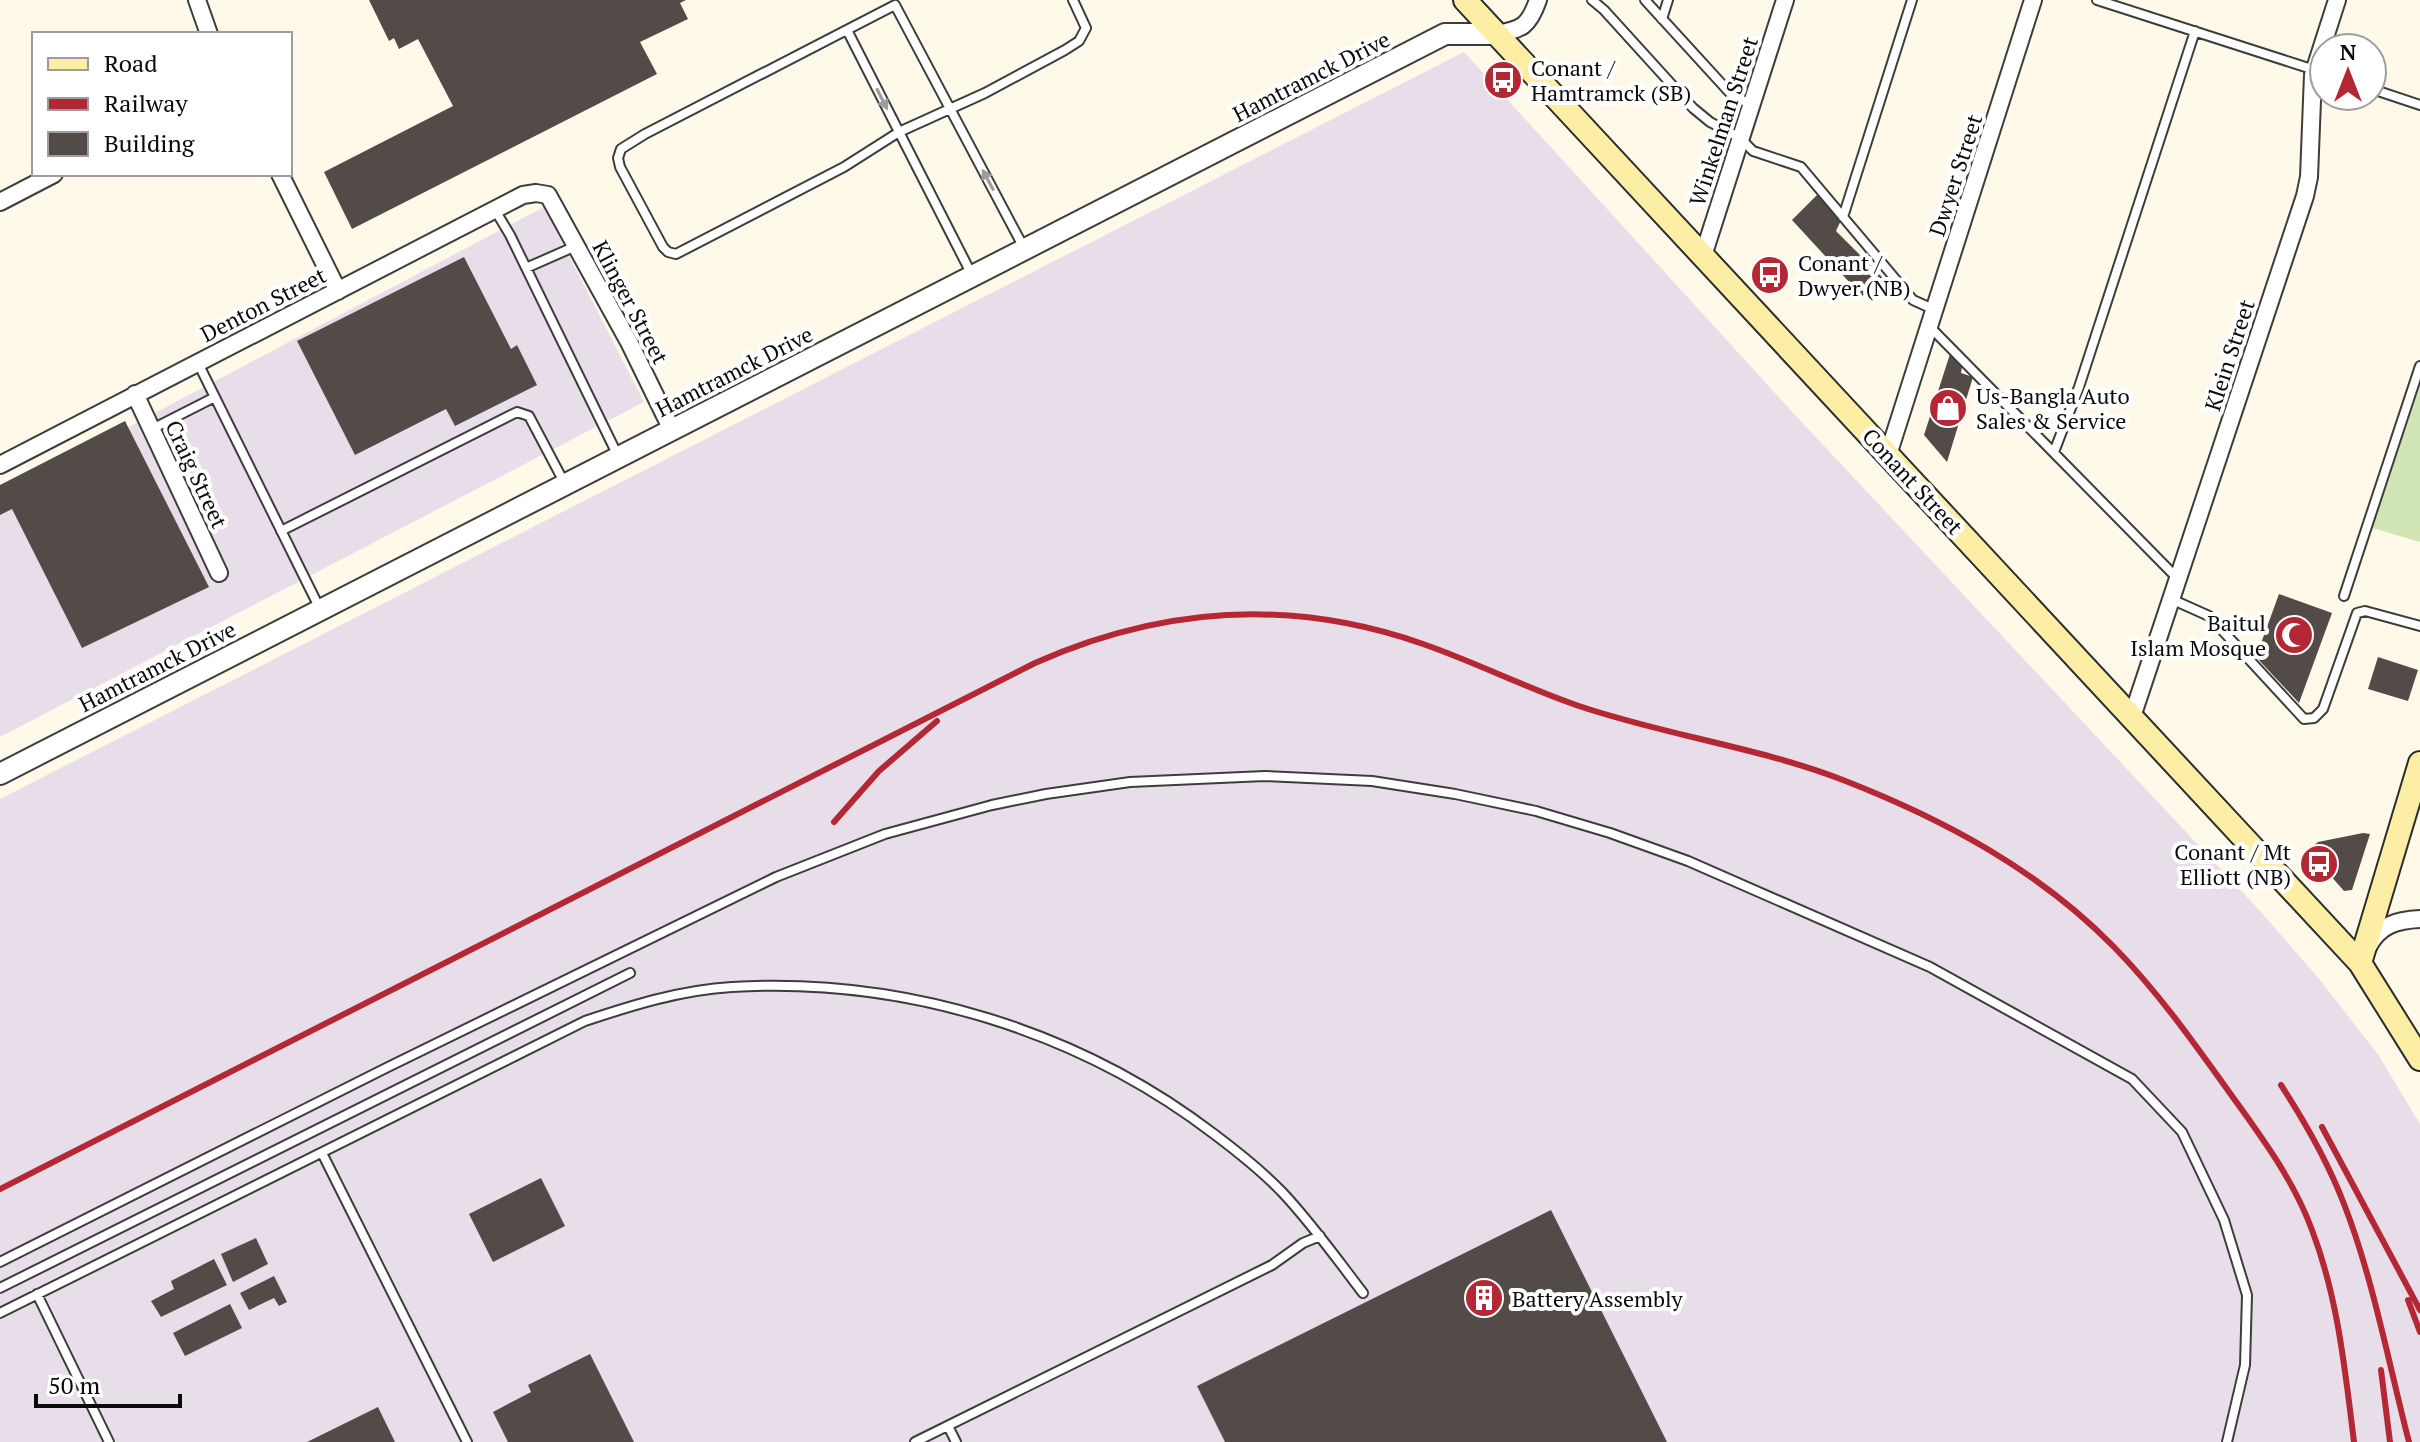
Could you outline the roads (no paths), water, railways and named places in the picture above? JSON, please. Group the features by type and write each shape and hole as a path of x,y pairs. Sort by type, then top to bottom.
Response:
{"main road":[{"name":"Conant Street","path":"1465,0 2360,963 2420,1059"},
{"path":"2360,963 2420,763"}],"street":[{"path":"197,0 208,32"},
{"path":"1495,34 1517,30 1532,18 1538,0"},
{"name":"Winkelman Street","path":"1703,256 1785,0"},
{"name":"Dwyer Street","path":"1888,455 2033,0"},
{"name":"Klein Street","path":"2329,32 2337,0"},
{"name":"Hamtramck Drive","path":"0,774 1445,34 1495,34"},
{"name":"Klein Street","path":"2132,717 2305,196 2314,112"},
{"path":"0,202 50,176"},
{"path":"281,176 338,291"},
{"name":"Denton Street","path":"0,465 523,195 548,195"},
{"name":"Klinger Street","path":"548,195 630,344 672,430"},
{"name":"Craig Street","path":"135,394 219,573"},
{"path":"2360,963 2372,939 2397,920 2420,919"}],"lane":[{"path":"905,0 621,149 618,158 620,167 663,247 676,254 844,167 899,132 985,93 1079,41 1086,28 1073,0"},
{"path":"1592,0 1693,108 1710,122 1740,138 1753,151 1801,167 1913,300 2054,452 2178,579"},
{"path":"1645,0 1730,93 1751,105"},
{"path":"1662,19 1668,0"},
{"path":"1843,217 1912,0"},
{"path":"2097,0 2308,67"},
{"path":"895,5 1025,249"},
{"path":"847,30 972,276"},
{"path":"2054,452 2079,387 2195,31"},
{"path":"2388,94 2420,105"},
{"path":"495,210 619,457"},
{"path":"526,268 576,246"},
{"path":"198,362 320,610"},
{"path":"2344,596 2420,366"},
{"path":"152,429 215,397"},
{"path":"281,531 517,412 529,416 566,484"},
{"path":"2171,599 2209,616 2304,719 2314,718 2323,709 2357,613 2365,611 2420,626"},
{"path":"0,1262 776,877 885,834 992,805 1130,782 1209,776 1348,779 1427,789 1510,805 1610,833 1663,852 1930,967 2132,1079 2182,1132 2224,1220 2247,1295 2245,1365 2227,1442"},
{"path":"0,1288 630,973"},
{"path":"0,1313 585,1021 658,998 731,987 791,986 851,990 971,1012 1028,1031 1124,1076 1189,1115 1282,1192 1363,1293"},
{"path":"322,1153 467,1442"},
{"path":"915,1442 1272,1265 1303,1243 1320,1236"},
{"path":"37,1294 109,1442"},
{"path":"948,1426 956,1442"}],"railway":[{"path":"0,1189 1035,663 1082,644 1179,620 1227,615 1276,615 1325,620 1374,629 1423,644 1557,698 1609,715 1778,759 1843,780 1953,830 1988,849 2054,894 2114,947 2159,998 2251,1123 2295,1192 2312,1230 2328,1282 2339,1334 2354,1442"},
{"path":"834,822 879,771 937,721"},
{"path":"2281,1085 2338,1188 2354,1232 2409,1442"},
{"path":"2322,1127 2420,1310"},
{"path":"2408,1300 2420,1332"},
{"path":"2381,1370 2390,1442"}],"place":[{"name":"Conant / Hamtramck (SB)","path":"1503,80"},
{"name":"Conant / Dwyer (NB)","path":"1770,275"},
{"name":"Us-Bangla Auto Sales & Service","path":"1948,408"},
{"name":"Baitul Islam Mosque","path":"2294,635"},
{"name":"Conant / Mt Elliott (NB)","path":"2319,864"},
{"name":"Battery Assembly","path":"1484,1298"}]}
